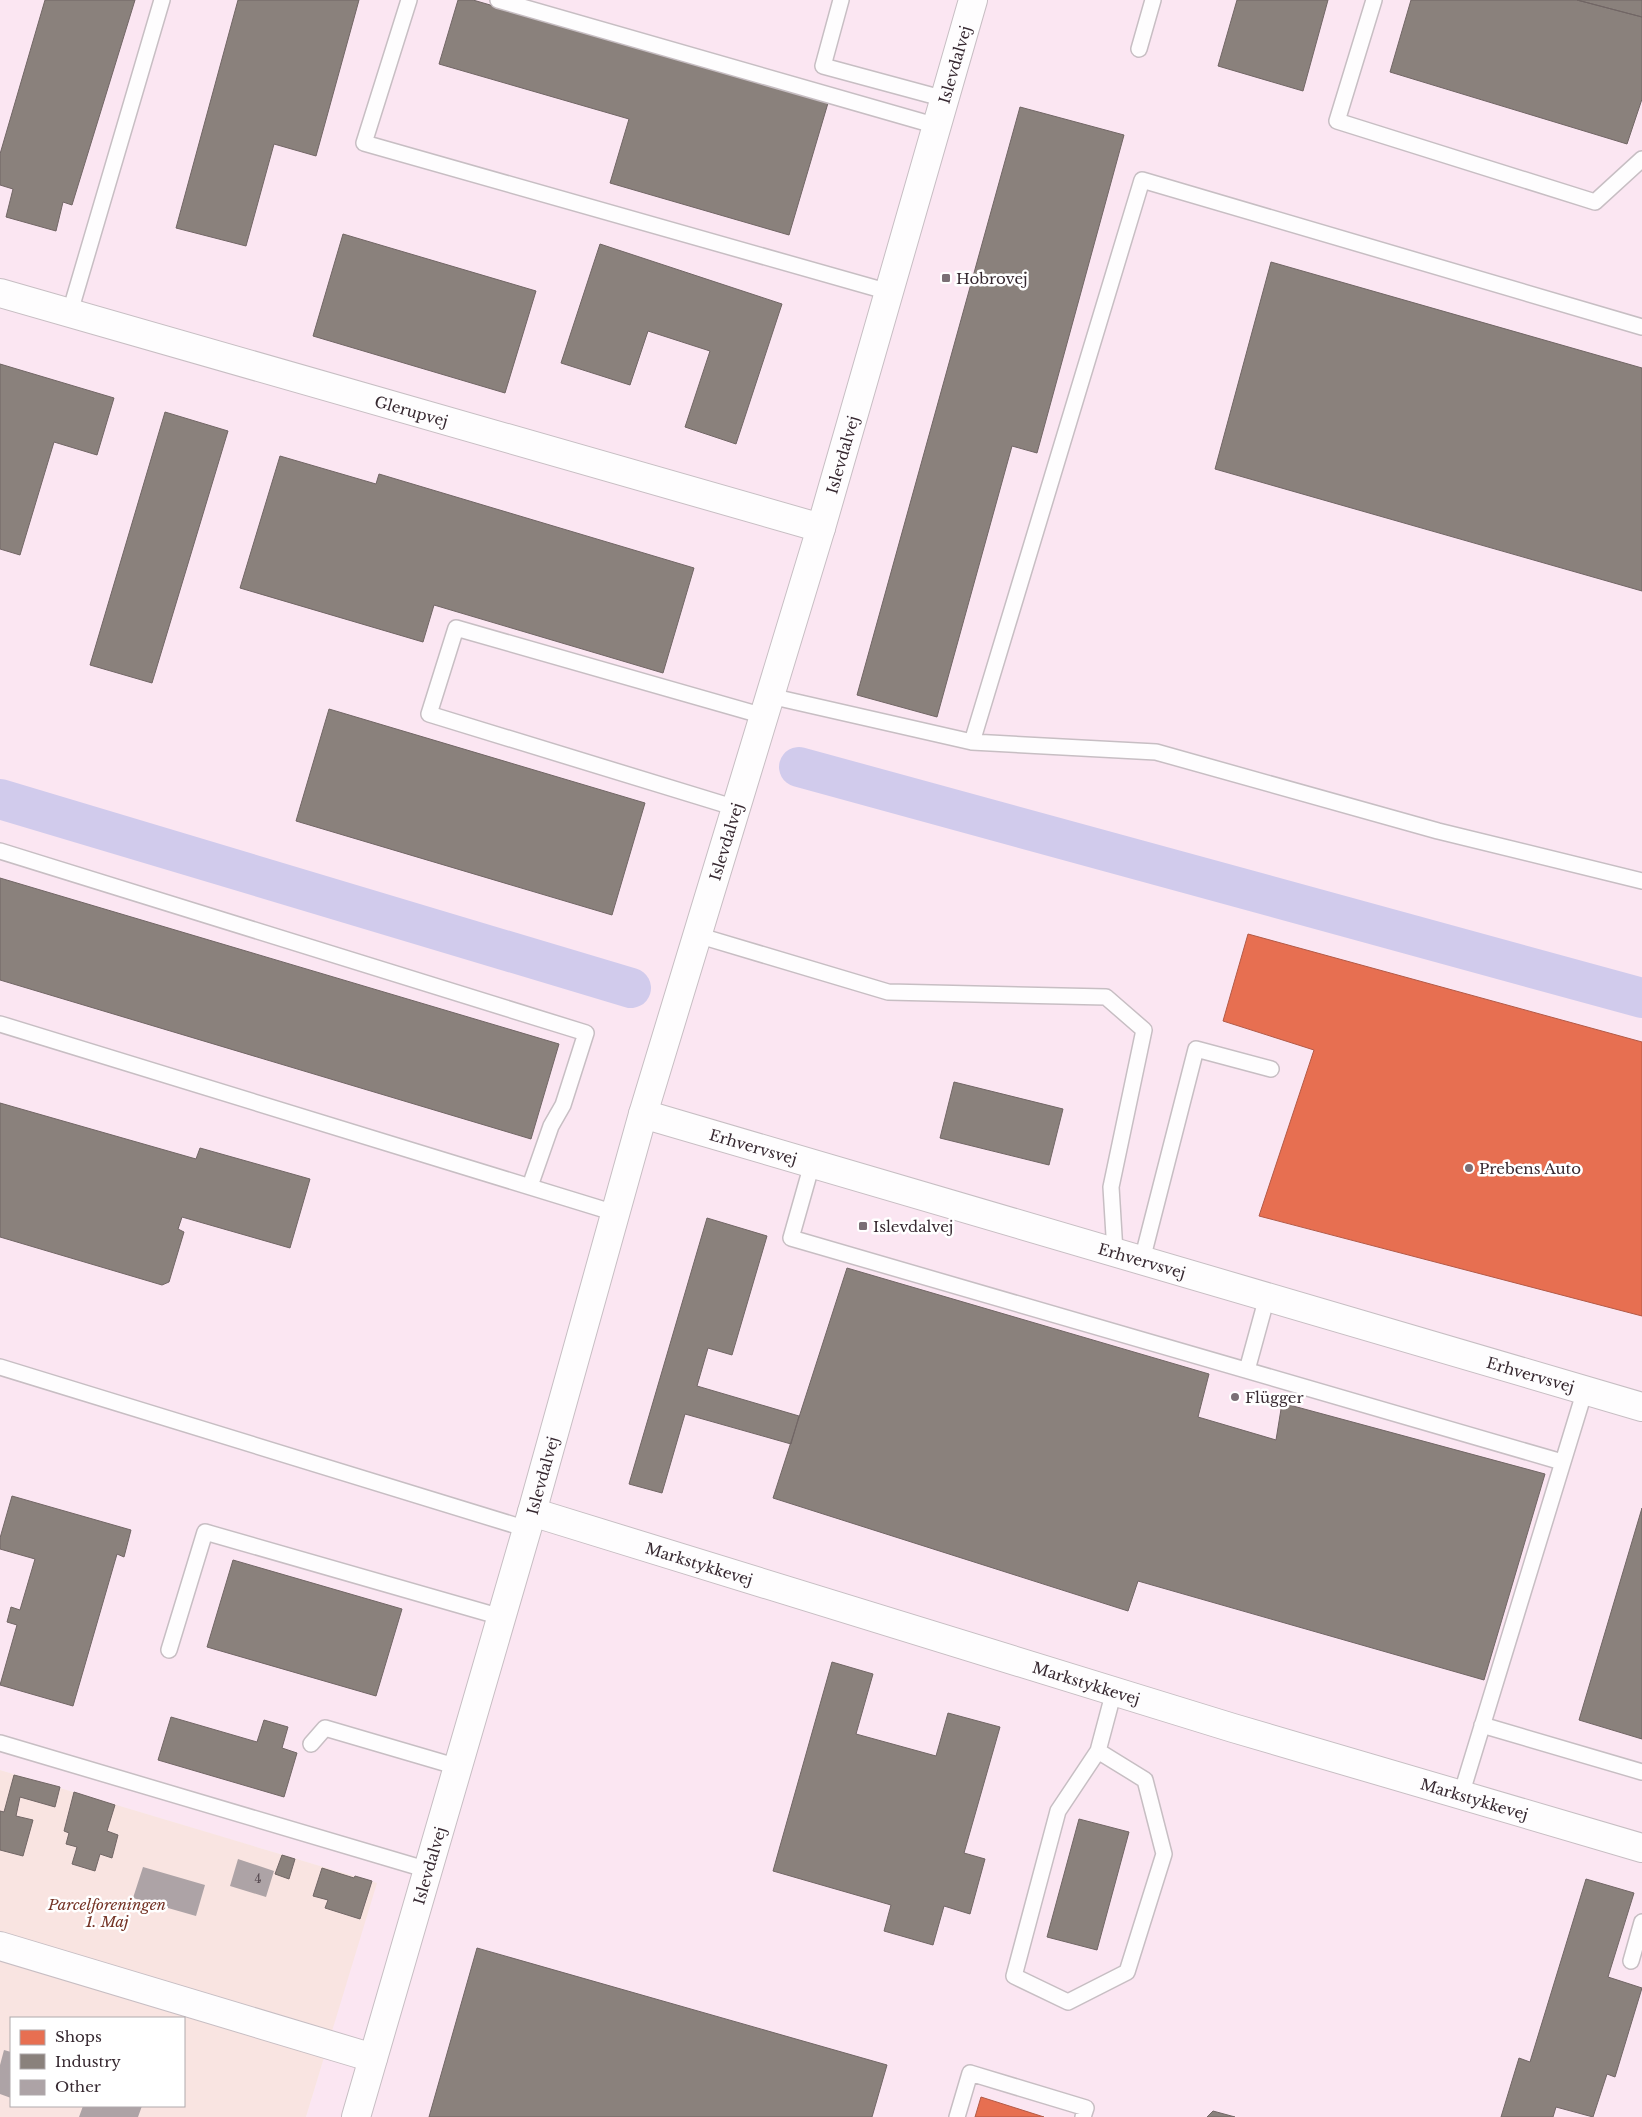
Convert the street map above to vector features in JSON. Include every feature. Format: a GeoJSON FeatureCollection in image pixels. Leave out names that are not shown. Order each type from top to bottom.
{"type":"FeatureCollection","features":[{"type":"Feature","properties":{"kind":"street","name":"Islevdalvej"},"geometry":{"type":"LineString","coordinates":[[356,2117],[529,1520],[643,1114],[821,528],[973,0]]}},
{"type":"Feature","properties":{"kind":"street","name":"Glerupvej"},"geometry":{"type":"LineString","coordinates":[[0,293],[821,528]]}},
{"type":"Feature","properties":{"kind":"street","name":"Erhvervsvej"},"geometry":{"type":"LineString","coordinates":[[643,1114],[1642,1407]]}},
{"type":"Feature","properties":{"kind":"street","name":"Markstykkevej"},"geometry":{"type":"LineString","coordinates":[[529,1520],[1642,1848]]}},
{"type":"Feature","properties":{"kind":"street"},"geometry":{"type":"LineString","coordinates":[[0,1946],[373,2058]]}},
{"type":"Feature","properties":{"kind":"lane"},"geometry":{"type":"LineString","coordinates":[[70,312],[162,0]]}},
{"type":"Feature","properties":{"kind":"lane"},"geometry":{"type":"LineString","coordinates":[[409,0],[364,143],[890,292]]}},
{"type":"Feature","properties":{"kind":"lane"},"geometry":{"type":"LineString","coordinates":[[498,0],[937,126]]}},
{"type":"Feature","properties":{"kind":"lane"},"geometry":{"type":"LineString","coordinates":[[841,0],[823,66],[945,99]]}},
{"type":"Feature","properties":{"kind":"lane"},"geometry":{"type":"LineString","coordinates":[[1139,49],[1153,0]]}},
{"type":"Feature","properties":{"kind":"lane"},"geometry":{"type":"LineString","coordinates":[[1374,0],[1337,121],[1595,202],[1642,159]]}},
{"type":"Feature","properties":{"kind":"lane"},"geometry":{"type":"LineString","coordinates":[[972,742],[1142,180],[1642,327]]}},
{"type":"Feature","properties":{"kind":"lane"},"geometry":{"type":"LineString","coordinates":[[736,808],[429,714],[456,628],[767,706],[972,742],[1156,752],[1438,831],[1642,881]]}},
{"type":"Feature","properties":{"kind":"lane"},"geometry":{"type":"LineString","coordinates":[[0,851],[586,1033],[563,1105],[551,1126],[530,1186]]}},
{"type":"Feature","properties":{"kind":"lane"},"geometry":{"type":"LineString","coordinates":[[697,934],[888,992],[1106,997],[1144,1030],[1111,1187],[1115,1252]]}},
{"type":"Feature","properties":{"kind":"lane"},"geometry":{"type":"LineString","coordinates":[[0,1024],[615,1213]]}},
{"type":"Feature","properties":{"kind":"lane"},"geometry":{"type":"LineString","coordinates":[[1142,1260],[1196,1049],[1271,1069]]}},
{"type":"Feature","properties":{"kind":"lane"},"geometry":{"type":"LineString","coordinates":[[812,1164],[792,1238],[1562,1462]]}},
{"type":"Feature","properties":{"kind":"lane"},"geometry":{"type":"LineString","coordinates":[[1247,1370],[1267,1297]]}},
{"type":"Feature","properties":{"kind":"lane"},"geometry":{"type":"LineString","coordinates":[[0,1367],[479,1514],[529,1520]]}},
{"type":"Feature","properties":{"kind":"lane"},"geometry":{"type":"LineString","coordinates":[[1461,1794],[1585,1390]]}},
{"type":"Feature","properties":{"kind":"lane"},"geometry":{"type":"LineString","coordinates":[[169,1650],[205,1532],[501,1617]]}},
{"type":"Feature","properties":{"kind":"lane"},"geometry":{"type":"LineString","coordinates":[[1098,1751],[1146,1780],[1164,1854],[1127,1972],[1068,2002],[1014,1976],[1058,1811],[1098,1751],[1114,1691]]}},
{"type":"Feature","properties":{"kind":"lane"},"geometry":{"type":"LineString","coordinates":[[1482,1726],[1642,1772]]}},
{"type":"Feature","properties":{"kind":"lane"},"geometry":{"type":"LineString","coordinates":[[311,1744],[325,1728],[458,1767]]}},
{"type":"Feature","properties":{"kind":"lane"},"geometry":{"type":"LineString","coordinates":[[0,1743],[428,1870]]}},
{"type":"Feature","properties":{"kind":"lane"},"geometry":{"type":"LineString","coordinates":[[1631,1961],[1642,1922]]}},
{"type":"Feature","properties":{"kind":"lane"},"geometry":{"type":"LineString","coordinates":[[957,2117],[970,2073],[1086,2108],[1083,2117]]}},
{"type":"Feature","properties":{"kind":"shaded area"},"geometry":{"type":"Polygon","coordinates":[[[0,0],[1642,0],[1642,2117],[306,2117],[376,1883],[0,1770],[0,0]]]}},
{"type":"Feature","properties":{"kind":"green space","name":"Parcelforeningen 1. Maj"},"geometry":{"type":"Polygon","coordinates":[[[0,1770],[377,1883],[306,2117],[0,2117],[0,1770]]]}},
{"type":"Feature","properties":{"kind":"building: Shops"},"geometry":{"type":"Polygon","coordinates":[[[1248,934],[1642,1042],[1642,1316],[1259,1216],[1314,1050],[1223,1021],[1248,934]]]}},
{"type":"Feature","properties":{"kind":"building: Shops"},"geometry":{"type":"Polygon","coordinates":[[[981,2097],[1044,2117],[975,2117],[981,2097]]]}},
{"type":"Feature","properties":{"kind":"building: Industry"},"geometry":{"type":"Polygon","coordinates":[[[45,0],[135,0],[72,205],[63,202],[56,231],[6,217],[13,189],[0,185],[0,154],[45,0]]]}},
{"type":"Feature","properties":{"kind":"building: Industry"},"geometry":{"type":"Polygon","coordinates":[[[238,0],[359,0],[316,156],[274,144],[246,246],[176,228],[238,0]]]}},
{"type":"Feature","properties":{"kind":"building: Industry"},"geometry":{"type":"Polygon","coordinates":[[[458,0],[473,0],[828,103],[789,235],[610,183],[629,119],[439,64],[458,0]]]}},
{"type":"Feature","properties":{"kind":"building: Industry"},"geometry":{"type":"Polygon","coordinates":[[[1237,0],[1328,0],[1303,91],[1218,66],[1237,0]]]}},
{"type":"Feature","properties":{"kind":"building: Industry"},"geometry":{"type":"Polygon","coordinates":[[[1411,0],[1577,0],[1642,17],[1642,99],[1627,144],[1390,72],[1411,0]]]}},
{"type":"Feature","properties":{"kind":"building: Industry"},"geometry":{"type":"Polygon","coordinates":[[[1577,0],[1642,0],[1642,17],[1577,0]]]}},
{"type":"Feature","properties":{"kind":"building: Industry"},"geometry":{"type":"Polygon","coordinates":[[[1020,107],[1124,135],[1037,453],[1012,446],[937,717],[857,695],[1020,107]]]}},
{"type":"Feature","properties":{"kind":"building: Industry"},"geometry":{"type":"Polygon","coordinates":[[[343,234],[536,291],[505,393],[313,336],[343,234]]]}},
{"type":"Feature","properties":{"kind":"building: Industry"},"geometry":{"type":"Polygon","coordinates":[[[600,244],[782,304],[736,444],[685,427],[710,351],[648,331],[630,385],[561,363],[600,244]]]}},
{"type":"Feature","properties":{"kind":"building: Industry"},"geometry":{"type":"Polygon","coordinates":[[[1271,262],[1642,368],[1642,591],[1215,469],[1271,262]]]}},
{"type":"Feature","properties":{"kind":"building: Industry"},"geometry":{"type":"Polygon","coordinates":[[[0,364],[114,398],[97,455],[54,442],[20,555],[0,549],[0,364]]]}},
{"type":"Feature","properties":{"kind":"building: Industry"},"geometry":{"type":"Polygon","coordinates":[[[165,412],[228,431],[152,683],[90,665],[165,412]]]}},
{"type":"Feature","properties":{"kind":"building: Industry"},"geometry":{"type":"Polygon","coordinates":[[[280,456],[376,484],[379,474],[694,568],[663,673],[434,605],[423,642],[240,588],[280,456]]]}},
{"type":"Feature","properties":{"kind":"building: Industry"},"geometry":{"type":"Polygon","coordinates":[[[329,709],[645,803],[612,915],[296,821],[329,709]]]}},
{"type":"Feature","properties":{"kind":"building: Industry"},"geometry":{"type":"Polygon","coordinates":[[[0,878],[559,1044],[531,1139],[0,980],[0,878]]]}},
{"type":"Feature","properties":{"kind":"building: Industry"},"geometry":{"type":"Polygon","coordinates":[[[954,1082],[1063,1109],[1049,1165],[940,1138],[954,1082]]]}},
{"type":"Feature","properties":{"kind":"building: Industry"},"geometry":{"type":"Polygon","coordinates":[[[0,1103],[196,1159],[200,1148],[310,1179],[290,1248],[182,1217],[178,1229],[184,1232],[169,1282],[162,1285],[0,1237],[0,1103]]]}},
{"type":"Feature","properties":{"kind":"building: Industry"},"geometry":{"type":"Polygon","coordinates":[[[707,1218],[767,1236],[732,1355],[708,1348],[697,1386],[799,1416],[791,1444],[685,1414],[662,1493],[629,1484],[707,1218]]]}},
{"type":"Feature","properties":{"kind":"building: Industry"},"geometry":{"type":"Polygon","coordinates":[[[847,1268],[1209,1374],[1198,1417],[1276,1440],[1282,1403],[1545,1474],[1484,1680],[1138,1581],[1128,1611],[773,1498],[847,1268]]]}},
{"type":"Feature","properties":{"kind":"building: Industry"},"geometry":{"type":"Polygon","coordinates":[[[12,1496],[131,1530],[124,1557],[117,1554],[73,1706],[0,1685],[17,1625],[7,1622],[11,1607],[20,1610],[35,1559],[0,1549],[0,1538],[12,1496]]]}},
{"type":"Feature","properties":{"kind":"building: Industry"},"geometry":{"type":"Polygon","coordinates":[[[1642,1508],[1642,1739],[1579,1720],[1642,1508]]]}},
{"type":"Feature","properties":{"kind":"building: Industry"},"geometry":{"type":"Polygon","coordinates":[[[233,1560],[402,1609],[376,1696],[207,1647],[233,1560]]]}},
{"type":"Feature","properties":{"kind":"building: Industry"},"geometry":{"type":"Polygon","coordinates":[[[832,1662],[873,1674],[856,1734],[936,1756],[948,1713],[1000,1727],[964,1853],[985,1859],[970,1914],[944,1906],[933,1945],[884,1931],[891,1905],[773,1871],[832,1662]]]}},
{"type":"Feature","properties":{"kind":"building: Industry"},"geometry":{"type":"Polygon","coordinates":[[[171,1717],[257,1742],[264,1720],[288,1727],[282,1748],[297,1753],[284,1797],[158,1760],[171,1717]]]}},
{"type":"Feature","properties":{"kind":"building: Industry"},"geometry":{"type":"Polygon","coordinates":[[[14,1775],[60,1787],[55,1807],[20,1797],[16,1816],[33,1820],[23,1856],[0,1850],[0,1811],[4,1812],[14,1775]]]}},
{"type":"Feature","properties":{"kind":"building: Industry"},"geometry":{"type":"Polygon","coordinates":[[[74,1792],[115,1805],[107,1831],[118,1835],[112,1858],[100,1854],[95,1871],[72,1864],[77,1847],[66,1844],[69,1833],[64,1831],[74,1792]]]}},
{"type":"Feature","properties":{"kind":"building: Industry"},"geometry":{"type":"Polygon","coordinates":[[[1079,1819],[1129,1832],[1097,1950],[1047,1937],[1079,1819]]]}},
{"type":"Feature","properties":{"kind":"building: Industry"},"geometry":{"type":"Polygon","coordinates":[[[282,1855],[295,1859],[289,1879],[275,1874],[282,1855]]]}},
{"type":"Feature","properties":{"kind":"building: Industry"},"geometry":{"type":"Polygon","coordinates":[[[322,1868],[354,1878],[355,1876],[372,1881],[360,1919],[325,1908],[328,1900],[313,1896],[322,1868]]]}},
{"type":"Feature","properties":{"kind":"building: Industry"},"geometry":{"type":"Polygon","coordinates":[[[1586,1879],[1634,1893],[1608,1977],[1642,1988],[1615,2077],[1607,2074],[1593,2117],[1556,2107],[1553,2117],[1501,2117],[1519,2058],[1530,2062],[1586,1879]]]}},
{"type":"Feature","properties":{"kind":"building: Industry"},"geometry":{"type":"Polygon","coordinates":[[[477,1948],[887,2065],[872,2117],[429,2117],[477,1948]]]}},
{"type":"Feature","properties":{"kind":"building: Industry"},"geometry":{"type":"Polygon","coordinates":[[[1213,2111],[1235,2117],[1207,2117],[1213,2111]]]}},
{"type":"Feature","properties":{"kind":"building: Other"},"geometry":{"type":"Polygon","coordinates":[[[238,1859],[274,1871],[266,1897],[230,1886],[238,1859]]]}},
{"type":"Feature","properties":{"kind":"building: Other"},"geometry":{"type":"Polygon","coordinates":[[[143,1867],[205,1885],[196,1916],[133,1898],[143,1867]]]}},
{"type":"Feature","properties":{"kind":"building: Other"},"geometry":{"type":"Polygon","coordinates":[[[4,2050],[10,2052],[10,2098],[0,2094],[0,2065],[4,2050]]]}},
{"type":"Feature","properties":{"kind":"building: Other"},"geometry":{"type":"Polygon","coordinates":[[[83,2107],[142,2107],[138,2117],[79,2117],[83,2107]]]}},
{"type":"Feature","properties":{"kind":"waterway"},"geometry":{"type":"LineString","coordinates":[[799,767],[1642,998]]}},
{"type":"Feature","properties":{"kind":"waterway"},"geometry":{"type":"LineString","coordinates":[[0,799],[631,988]]}},
{"type":"Feature","properties":{"kind":"place","name":"Hobrovej"},"geometry":{"type":"Point","coordinates":[946,278]}},
{"type":"Feature","properties":{"kind":"place","name":"Prebens Auto"},"geometry":{"type":"Point","coordinates":[1469,1168]}},
{"type":"Feature","properties":{"kind":"place","name":"Islevdalvej"},"geometry":{"type":"Point","coordinates":[863,1226]}},
{"type":"Feature","properties":{"kind":"place","name":"Flügger"},"geometry":{"type":"Point","coordinates":[1235,1397]}}]}
